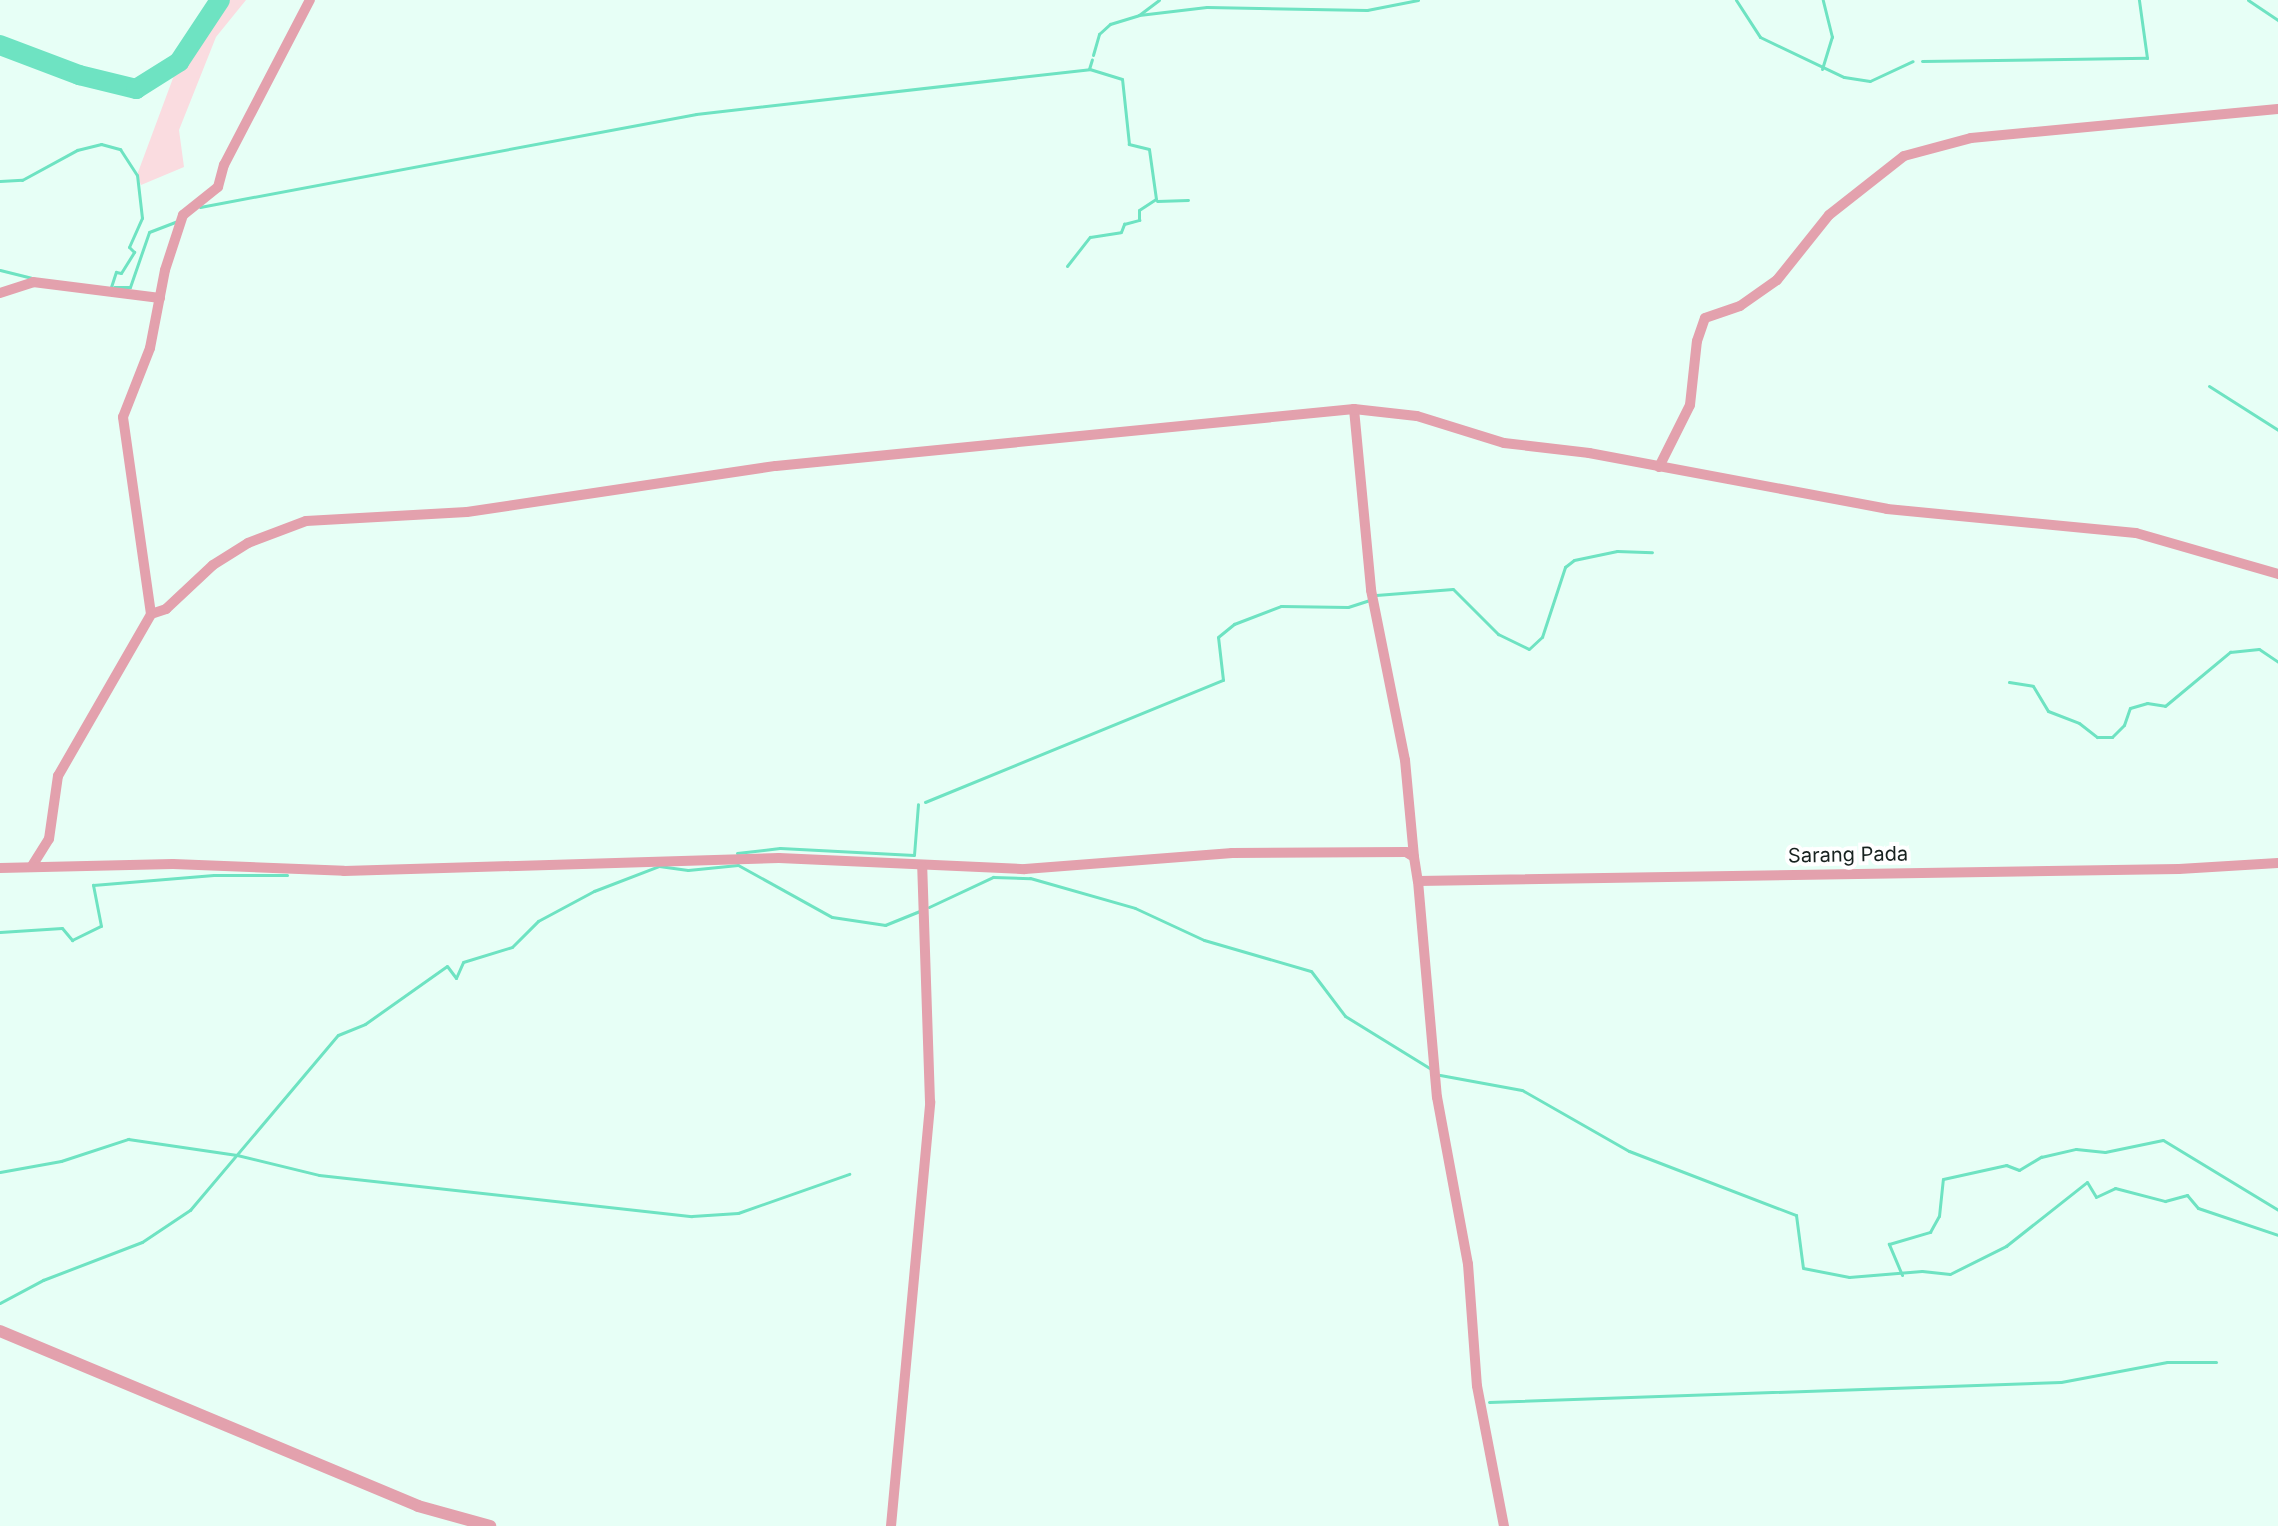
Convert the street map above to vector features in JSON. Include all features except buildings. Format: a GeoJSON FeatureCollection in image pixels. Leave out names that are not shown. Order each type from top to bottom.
{"type":"FeatureCollection","features":[{"type":"Feature","properties":{"kind":"street"},"geometry":{"type":"LineString","coordinates":[[32,866],[49,839],[58,776],[151,614],[123,417],[150,348],[183,215],[218,187],[224,165],[310,0]]}},
{"type":"Feature","properties":{"kind":"street"},"geometry":{"type":"LineString","coordinates":[[1659,467],[1690,405],[1697,341],[1705,318],[1740,306],[1777,280],[1829,215],[1904,156],[1971,138],[2278,109]]}},
{"type":"Feature","properties":{"kind":"street"},"geometry":{"type":"LineString","coordinates":[[0,293],[33,282],[160,298]]}},
{"type":"Feature","properties":{"kind":"street"},"geometry":{"type":"LineString","coordinates":[[151,614],[166,609],[213,565],[248,543],[306,521],[467,512],[762,467],[1354,409],[1417,416],[1504,443],[1659,467],[1887,509],[2136,533],[2278,574]]}},
{"type":"Feature","properties":{"kind":"street"},"geometry":{"type":"LineString","coordinates":[[1354,409],[1371,590],[1405,760],[1437,1097],[1468,1264],[1477,1386],[1504,1526]]}},
{"type":"Feature","properties":{"kind":"street"},"geometry":{"type":"LineString","coordinates":[[0,868],[173,864],[344,871],[779,858],[1025,869],[1232,853],[1406,852],[1414,857]]}},
{"type":"Feature","properties":{"kind":"street","name":"Sarang Pada"},"geometry":{"type":"LineString","coordinates":[[1418,881],[2179,869],[2278,863]]}},
{"type":"Feature","properties":{"kind":"street"},"geometry":{"type":"LineString","coordinates":[[891,1526],[930,1102],[922,866]]}},
{"type":"Feature","properties":{"kind":"street"},"geometry":{"type":"LineString","coordinates":[[0,1331],[418,1506],[490,1526]]}},
{"type":"Feature","properties":{"kind":"shaded area"},"geometry":{"type":"Polygon","coordinates":[[[220,0],[246,0],[216,37],[179,130],[184,167],[141,185],[137,175],[179,62],[220,0]]]}},
{"type":"Feature","properties":{"kind":"waterway"},"geometry":{"type":"LineString","coordinates":[[0,45],[79,75],[136,89],[179,62],[220,0]]}},
{"type":"Feature","properties":{"kind":"waterway"},"geometry":{"type":"LineString","coordinates":[[1139,15],[1159,0]]}},
{"type":"Feature","properties":{"kind":"waterway"},"geometry":{"type":"LineString","coordinates":[[1093,55],[1099,34],[1110,24],[1139,15],[1207,7],[1367,10],[1418,0]]}},
{"type":"Feature","properties":{"kind":"waterway"},"geometry":{"type":"LineString","coordinates":[[1736,0],[1760,37],[1844,77],[1870,81],[1913,61]]}},
{"type":"Feature","properties":{"kind":"waterway"},"geometry":{"type":"LineString","coordinates":[[1822,69],[1832,37],[1823,0]]}},
{"type":"Feature","properties":{"kind":"waterway"},"geometry":{"type":"LineString","coordinates":[[1922,61],[2147,58],[2139,0]]}},
{"type":"Feature","properties":{"kind":"waterway"},"geometry":{"type":"LineString","coordinates":[[2248,0],[2278,20]]}},
{"type":"Feature","properties":{"kind":"waterway"},"geometry":{"type":"LineString","coordinates":[[200,207],[696,114],[1089,69],[1092,59]]}},
{"type":"Feature","properties":{"kind":"waterway"},"geometry":{"type":"LineString","coordinates":[[1067,266],[1090,237],[1121,232],[1124,224],[1139,220],[1139,210],[1156,199],[1149,149],[1129,144],[1122,79],[1089,69]]}},
{"type":"Feature","properties":{"kind":"waterway"},"geometry":{"type":"LineString","coordinates":[[0,181],[22,180],[77,150],[101,144],[120,149],[137,175]]}},
{"type":"Feature","properties":{"kind":"waterway"},"geometry":{"type":"LineString","coordinates":[[111,287],[116,272],[121,273],[134,252],[129,247],[142,218],[137,175]]}},
{"type":"Feature","properties":{"kind":"waterway"},"geometry":{"type":"LineString","coordinates":[[1157,201],[1188,200]]}},
{"type":"Feature","properties":{"kind":"waterway"},"geometry":{"type":"LineString","coordinates":[[114,287],[130,287],[149,232],[177,221]]}},
{"type":"Feature","properties":{"kind":"waterway"},"geometry":{"type":"LineString","coordinates":[[0,270],[31,278]]}},
{"type":"Feature","properties":{"kind":"waterway"},"geometry":{"type":"LineString","coordinates":[[2209,386],[2278,430]]}},
{"type":"Feature","properties":{"kind":"waterway"},"geometry":{"type":"LineString","coordinates":[[1376,595],[1453,589],[1498,634],[1529,649],[1542,637],[1565,567],[1574,560],[1617,551],[1652,552]]}},
{"type":"Feature","properties":{"kind":"waterway"},"geometry":{"type":"LineString","coordinates":[[925,802],[1223,680],[1218,637],[1234,624],[1281,606],[1348,607],[1369,600]]}},
{"type":"Feature","properties":{"kind":"waterway"},"geometry":{"type":"LineString","coordinates":[[2009,682],[2033,686],[2048,711],[2079,723],[2097,737],[2112,737],[2124,725],[2130,708],[2147,703],[2165,706],[2230,652],[2259,649],[2278,662]]}},
{"type":"Feature","properties":{"kind":"waterway"},"geometry":{"type":"LineString","coordinates":[[737,853],[780,848],[914,855],[918,804]]}},
{"type":"Feature","properties":{"kind":"waterway"},"geometry":{"type":"LineString","coordinates":[[0,1303],[43,1280],[142,1242],[190,1210],[338,1035],[365,1024],[447,966],[456,978],[463,962],[512,947],[538,921],[594,891],[659,866],[688,870],[738,865],[832,917],[885,925],[922,910]]}},
{"type":"Feature","properties":{"kind":"waterway"},"geometry":{"type":"LineString","coordinates":[[0,932],[62,928],[72,940],[101,926],[93,885],[214,875],[287,875]]}},
{"type":"Feature","properties":{"kind":"waterway"},"geometry":{"type":"LineString","coordinates":[[929,907],[993,877],[1030,878],[1135,908],[1204,940],[1311,971],[1345,1016],[1431,1069]]}},
{"type":"Feature","properties":{"kind":"waterway"},"geometry":{"type":"LineString","coordinates":[[1440,1075],[1522,1090],[1629,1151],[1796,1215],[1803,1268],[1849,1277],[1922,1271],[1950,1274],[2006,1246],[2087,1182],[2096,1197],[2115,1188],[2165,1201],[2187,1195],[2198,1208],[2278,1235]]}},
{"type":"Feature","properties":{"kind":"waterway"},"geometry":{"type":"LineString","coordinates":[[0,1172],[61,1161],[128,1139],[237,1155],[319,1175],[692,1216],[738,1213],[849,1174]]}},
{"type":"Feature","properties":{"kind":"waterway"},"geometry":{"type":"LineString","coordinates":[[1902,1275],[1889,1244],[1930,1232],[1939,1216],[1943,1179],[2006,1165],[2019,1170],[2041,1157],[2076,1149],[2105,1152],[2163,1140],[2278,1210]]}},
{"type":"Feature","properties":{"kind":"waterway"},"geometry":{"type":"LineString","coordinates":[[1489,1402],[2061,1382],[2167,1362],[2216,1362]]}}]}
